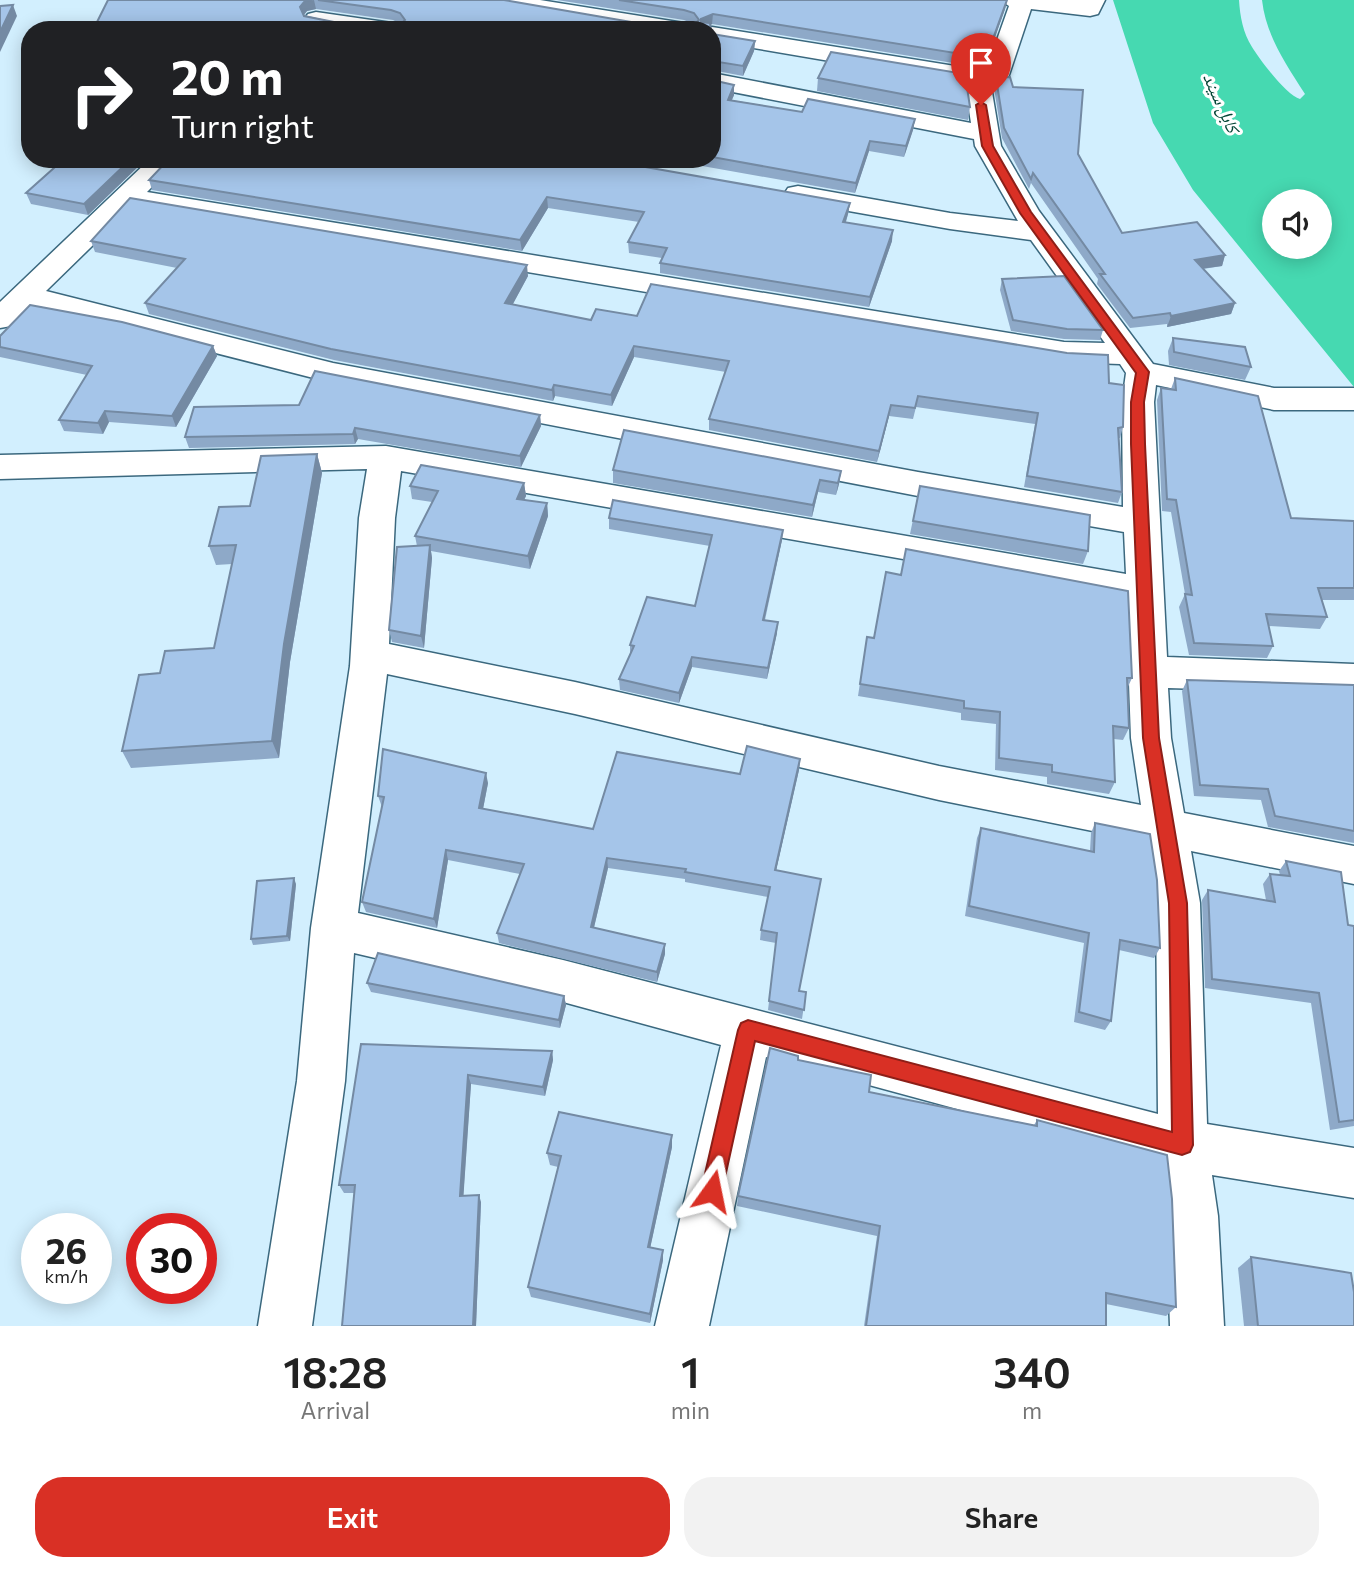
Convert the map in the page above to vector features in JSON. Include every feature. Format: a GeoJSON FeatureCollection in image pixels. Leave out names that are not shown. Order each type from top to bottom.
{"type":"FeatureCollection","features":[{"type":"Feature","properties":{"kind":"street"},"geometry":{"type":"LineString","coordinates":[[313,21],[334,0]]}},
{"type":"Feature","properties":{"kind":"street"},"geometry":{"type":"LineString","coordinates":[[496,0],[524,2],[633,21]]}},
{"type":"Feature","properties":{"kind":"street"},"geometry":{"type":"LineString","coordinates":[[721,35],[990,79],[997,75],[1017,1],[1079,10],[1090,9],[1093,0]]}},
{"type":"Feature","properties":{"kind":"street"},"geometry":{"type":"LineString","coordinates":[[977,78],[988,146],[1026,213],[1136,363],[1151,738],[1178,903],[1182,1145],[1192,1216],[1197,1326]]}},
{"type":"Feature","properties":{"kind":"street"},"geometry":{"type":"LineString","coordinates":[[721,82],[985,133]]}},
{"type":"Feature","properties":{"kind":"street"},"geometry":{"type":"LineString","coordinates":[[0,319],[157,168]]}},
{"type":"Feature","properties":{"kind":"street"},"geometry":{"type":"LineString","coordinates":[[775,190],[950,221],[1042,233]]}},
{"type":"Feature","properties":{"kind":"street"},"geometry":{"type":"LineString","coordinates":[[126,197],[1136,363],[1275,399],[1354,399]]}},
{"type":"Feature","properties":{"kind":"street"},"geometry":{"type":"LineString","coordinates":[[25,295],[333,373],[918,484],[1142,523]]}},
{"type":"Feature","properties":{"kind":"street"},"geometry":{"type":"LineString","coordinates":[[0,467],[386,457],[913,547],[1145,591]]}},
{"type":"Feature","properties":{"kind":"street"},"geometry":{"type":"LineString","coordinates":[[285,1326],[321,1081],[333,928],[341,885],[370,655],[377,518],[386,457]]}},
{"type":"Feature","properties":{"kind":"street"},"geometry":{"type":"LineString","coordinates":[[370,655],[575,698],[939,783],[1354,864]]}},
{"type":"Feature","properties":{"kind":"street"},"geometry":{"type":"LineString","coordinates":[[1148,672],[1354,679]]}},
{"type":"Feature","properties":{"kind":"street"},"geometry":{"type":"LineString","coordinates":[[333,928],[563,981],[1182,1145],[1354,1173]]}},
{"type":"Feature","properties":{"kind":"street"},"geometry":{"type":"LineString","coordinates":[[682,1326],[748,1030]]}},
{"type":"Feature","properties":{"kind":"water","name":"کابل سيند"},"geometry":{"type":"Polygon","coordinates":[[[1113,0],[1239,0],[1246,36],[1252,47],[1281,85],[1300,99],[1305,94],[1272,38],[1262,0],[1354,0],[1354,387],[1193,190],[1153,123],[1113,0]]]}},
{"type":"Feature","properties":{"kind":"building"},"geometry":{"type":"Polygon","coordinates":[[[108,0],[312,0],[305,1],[300,7],[304,16],[329,21],[98,21],[108,0]]]}},
{"type":"Feature","properties":{"kind":"building"},"geometry":{"type":"Polygon","coordinates":[[[318,0],[504,0],[625,21],[404,21],[400,13],[391,10],[318,0]]]}},
{"type":"Feature","properties":{"kind":"building"},"geometry":{"type":"Polygon","coordinates":[[[619,0],[1007,0],[986,58],[713,14],[698,21],[694,13],[684,10],[619,0]]]}},
{"type":"Feature","properties":{"kind":"building"},"geometry":{"type":"Polygon","coordinates":[[[13,5],[0,32],[0,6],[13,5]]]}},
{"type":"Feature","properties":{"kind":"building"},"geometry":{"type":"Polygon","coordinates":[[[721,35],[755,41],[743,66],[721,62],[721,35]]]}},
{"type":"Feature","properties":{"kind":"building"},"geometry":{"type":"Polygon","coordinates":[[[831,52],[965,74],[970,107],[818,78],[831,52]]]}},
{"type":"Feature","properties":{"kind":"building"},"geometry":{"type":"Polygon","coordinates":[[[1010,77],[1013,87],[1083,90],[1078,154],[1122,233],[1197,222],[1225,255],[1195,260],[1235,303],[1171,316],[1170,313],[1133,318],[1100,274],[1105,274],[1033,173],[1031,179],[1004,128],[996,78],[1010,77]]]}},
{"type":"Feature","properties":{"kind":"building"},"geometry":{"type":"Polygon","coordinates":[[[721,82],[734,85],[728,100],[802,112],[808,99],[915,119],[906,146],[870,141],[856,183],[721,159],[721,82]]]}},
{"type":"Feature","properties":{"kind":"building"},"geometry":{"type":"Polygon","coordinates":[[[54,168],[122,168],[84,204],[26,193],[54,168]]]}},
{"type":"Feature","properties":{"kind":"building"},"geometry":{"type":"Polygon","coordinates":[[[160,168],[651,168],[850,203],[843,222],[893,230],[870,297],[660,263],[667,248],[628,242],[644,212],[547,197],[520,240],[149,180],[160,168]]]}},
{"type":"Feature","properties":{"kind":"building"},"geometry":{"type":"Polygon","coordinates":[[[130,198],[527,265],[505,303],[591,320],[596,309],[637,316],[651,284],[1067,353],[1108,355],[1109,383],[1124,385],[1123,427],[1118,428],[1122,492],[1027,476],[1038,413],[918,396],[915,408],[891,405],[879,451],[709,419],[729,361],[634,346],[611,395],[554,385],[552,390],[331,349],[145,303],[185,259],[91,241],[130,198]]]}},
{"type":"Feature","properties":{"kind":"building"},"geometry":{"type":"Polygon","coordinates":[[[1064,276],[1103,330],[1067,329],[1013,320],[1002,279],[1064,276]]]}},
{"type":"Feature","properties":{"kind":"building"},"geometry":{"type":"Polygon","coordinates":[[[30,305],[122,322],[213,346],[172,416],[105,411],[98,423],[59,420],[92,366],[0,347],[0,336],[30,305]]]}},
{"type":"Feature","properties":{"kind":"building"},"geometry":{"type":"Polygon","coordinates":[[[1173,338],[1245,347],[1251,367],[1174,352],[1173,338]]]}},
{"type":"Feature","properties":{"kind":"building"},"geometry":{"type":"Polygon","coordinates":[[[315,371],[540,415],[520,456],[355,428],[353,434],[185,437],[194,407],[299,405],[315,371]]]}},
{"type":"Feature","properties":{"kind":"building"},"geometry":{"type":"Polygon","coordinates":[[[1175,378],[1258,396],[1291,518],[1354,521],[1354,588],[1318,588],[1327,617],[1266,614],[1273,646],[1194,643],[1185,594],[1192,595],[1176,500],[1167,499],[1161,388],[1176,390],[1175,378]]]}},
{"type":"Feature","properties":{"kind":"building"},"geometry":{"type":"Polygon","coordinates":[[[624,430],[841,471],[838,483],[820,480],[813,505],[613,470],[624,430]]]}},
{"type":"Feature","properties":{"kind":"building"},"geometry":{"type":"Polygon","coordinates":[[[317,454],[284,644],[272,741],[122,751],[139,675],[160,673],[165,651],[214,648],[236,545],[209,546],[219,507],[250,506],[261,456],[317,454]]]}},
{"type":"Feature","properties":{"kind":"building"},"geometry":{"type":"Polygon","coordinates":[[[421,465],[524,483],[517,499],[547,503],[528,556],[415,536],[438,491],[410,486],[421,465]]]}},
{"type":"Feature","properties":{"kind":"building"},"geometry":{"type":"Polygon","coordinates":[[[920,486],[1090,515],[1088,551],[913,521],[920,486]]]}},
{"type":"Feature","properties":{"kind":"building"},"geometry":{"type":"Polygon","coordinates":[[[613,500],[783,530],[763,620],[778,622],[768,668],[692,657],[679,693],[619,679],[634,646],[630,645],[647,597],[695,606],[712,535],[609,518],[613,500]]]}},
{"type":"Feature","properties":{"kind":"building"},"geometry":{"type":"Polygon","coordinates":[[[430,545],[421,636],[389,630],[397,547],[430,545]]]}},
{"type":"Feature","properties":{"kind":"building"},"geometry":{"type":"Polygon","coordinates":[[[906,549],[1128,591],[1132,678],[1127,678],[1129,728],[1113,726],[1115,782],[1052,772],[1052,765],[999,758],[1000,712],[964,708],[964,701],[860,684],[867,637],[874,638],[886,572],[901,575],[906,549]]]}},
{"type":"Feature","properties":{"kind":"building"},"geometry":{"type":"Polygon","coordinates":[[[1187,680],[1354,685],[1354,831],[1275,816],[1268,789],[1200,785],[1187,680]]]}},
{"type":"Feature","properties":{"kind":"building"},"geometry":{"type":"Polygon","coordinates":[[[747,746],[800,759],[775,870],[821,879],[799,991],[806,992],[804,1010],[769,1001],[777,933],[761,930],[770,887],[685,872],[686,869],[607,858],[591,927],[665,944],[657,972],[497,933],[524,864],[446,850],[434,919],[362,902],[384,797],[378,796],[383,749],[486,773],[479,808],[593,829],[617,752],[740,774],[747,746]]]}},
{"type":"Feature","properties":{"kind":"building"},"geometry":{"type":"Polygon","coordinates":[[[1095,823],[1150,834],[1157,880],[1160,948],[1120,940],[1111,1021],[1079,1012],[1089,933],[969,906],[981,828],[1094,852],[1095,823]]]}},
{"type":"Feature","properties":{"kind":"building"},"geometry":{"type":"Polygon","coordinates":[[[1286,861],[1341,872],[1348,925],[1354,926],[1354,1120],[1339,1122],[1319,993],[1212,979],[1208,890],[1275,902],[1270,874],[1290,876],[1286,861]]]}},
{"type":"Feature","properties":{"kind":"building"},"geometry":{"type":"Polygon","coordinates":[[[294,878],[287,936],[251,939],[257,881],[294,878]]]}},
{"type":"Feature","properties":{"kind":"building"},"geometry":{"type":"Polygon","coordinates":[[[378,953],[564,996],[559,1020],[367,983],[378,953]]]}},
{"type":"Feature","properties":{"kind":"building"},"geometry":{"type":"Polygon","coordinates":[[[361,1044],[552,1051],[543,1087],[468,1075],[460,1196],[479,1195],[473,1326],[342,1326],[355,1185],[339,1185],[361,1044]]]}},
{"type":"Feature","properties":{"kind":"building"},"geometry":{"type":"Polygon","coordinates":[[[770,1048],[798,1056],[798,1060],[871,1075],[869,1092],[1037,1126],[1037,1120],[1167,1155],[1172,1199],[1176,1307],[1106,1293],[1106,1326],[866,1326],[880,1226],[738,1196],[770,1048]]]}},
{"type":"Feature","properties":{"kind":"building"},"geometry":{"type":"Polygon","coordinates":[[[559,1112],[672,1135],[648,1247],[663,1250],[650,1314],[528,1287],[561,1156],[547,1153],[559,1112]]]}},
{"type":"Feature","properties":{"kind":"building"},"geometry":{"type":"Polygon","coordinates":[[[1251,1257],[1351,1273],[1354,1326],[1258,1326],[1251,1257]]]}},
{"type":"Feature","properties":{"kind":"route"},"geometry":{"type":"LineString","coordinates":[[712,1191],[748,1030],[1182,1145],[1178,903],[1151,738],[1138,444],[1138,402],[1142,372],[1026,213],[988,146],[981,105]]}}]}
